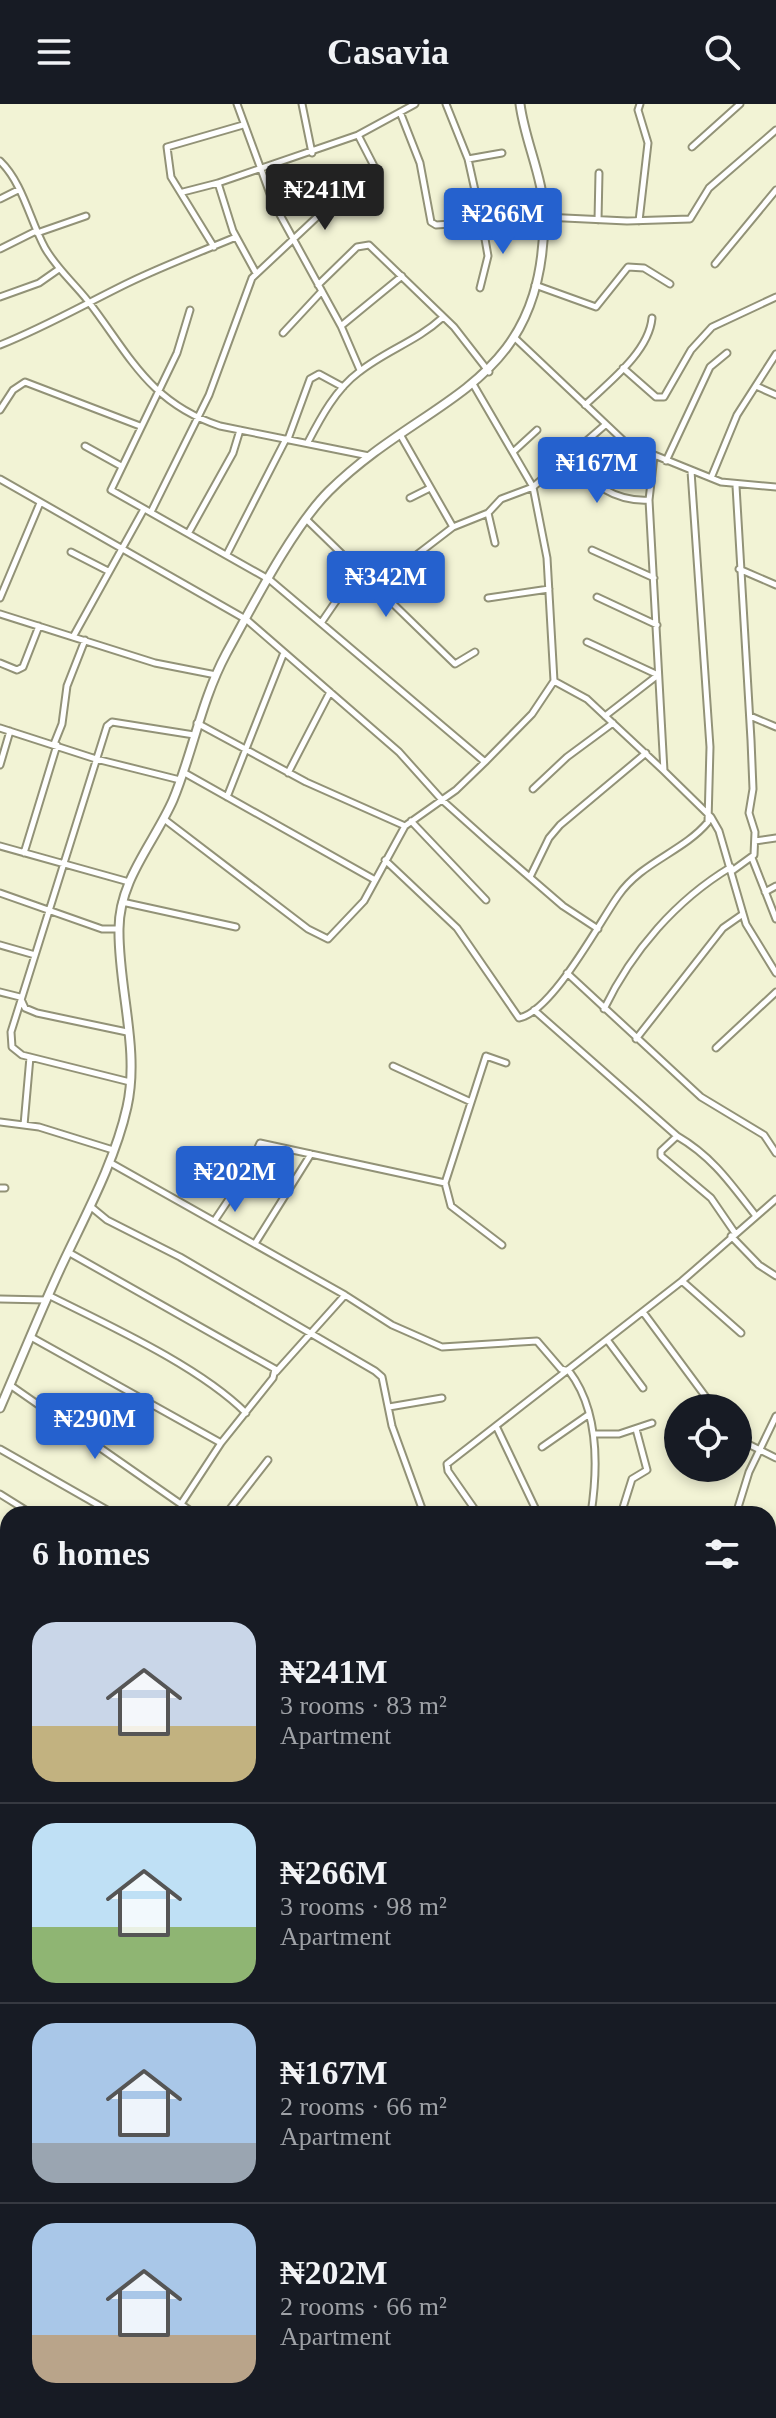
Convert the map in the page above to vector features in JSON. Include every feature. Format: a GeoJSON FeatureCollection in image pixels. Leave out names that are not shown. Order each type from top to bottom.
{"type":"FeatureCollection","features":[{"type":"Feature","properties":{"kind":"street"},"geometry":{"type":"LineString","coordinates":[[237,104],[261,171],[294,242],[341,326],[360,370]]}},
{"type":"Feature","properties":{"kind":"street"},"geometry":{"type":"LineString","coordinates":[[302,104],[312,153]]}},
{"type":"Feature","properties":{"kind":"street"},"geometry":{"type":"LineString","coordinates":[[183,192],[261,171],[312,153],[358,135],[415,104]]}},
{"type":"Feature","properties":{"kind":"street"},"geometry":{"type":"LineString","coordinates":[[446,104],[468,159],[482,222],[488,256],[480,288]]}},
{"type":"Feature","properties":{"kind":"street"},"geometry":{"type":"LineString","coordinates":[[0,1408],[113,1150],[131,1082],[119,929],[122,902],[182,776],[196,723],[216,675],[306,519],[327,493],[369,456],[489,372],[515,338],[534,285],[544,217],[537,168],[520,104]]}},
{"type":"Feature","properties":{"kind":"street"},"geometry":{"type":"LineString","coordinates":[[639,221],[648,143],[638,110],[640,104]]}},
{"type":"Feature","properties":{"kind":"street"},"geometry":{"type":"LineString","coordinates":[[692,147],[740,104]]}},
{"type":"Feature","properties":{"kind":"street"},"geometry":{"type":"LineString","coordinates":[[400,112],[420,163],[431,222],[436,225],[482,222],[543,229]]}},
{"type":"Feature","properties":{"kind":"street"},"geometry":{"type":"LineString","coordinates":[[214,247],[171,177],[167,147],[243,125]]}},
{"type":"Feature","properties":{"kind":"street"},"geometry":{"type":"LineString","coordinates":[[544,217],[639,221],[693,218],[709,188],[776,130]]}},
{"type":"Feature","properties":{"kind":"street"},"geometry":{"type":"LineString","coordinates":[[358,135],[374,166]]}},
{"type":"Feature","properties":{"kind":"street"},"geometry":{"type":"LineString","coordinates":[[468,159],[502,153]]}},
{"type":"Feature","properties":{"kind":"street"},"geometry":{"type":"LineString","coordinates":[[0,161],[59,269],[90,303],[121,351],[159,391],[197,417],[240,430],[369,456]]}},
{"type":"Feature","properties":{"kind":"street"},"geometry":{"type":"LineString","coordinates":[[598,220],[599,173]]}},
{"type":"Feature","properties":{"kind":"street"},"geometry":{"type":"LineString","coordinates":[[218,183],[236,237],[256,273]]}},
{"type":"Feature","properties":{"kind":"street"},"geometry":{"type":"LineString","coordinates":[[0,199],[18,190]]}},
{"type":"Feature","properties":{"kind":"street"},"geometry":{"type":"LineString","coordinates":[[715,264],[776,190]]}},
{"type":"Feature","properties":{"kind":"street"},"geometry":{"type":"LineString","coordinates":[[73,637],[121,548],[148,511],[209,395],[237,314],[256,273],[294,242],[334,201]]}},
{"type":"Feature","properties":{"kind":"street"},"geometry":{"type":"LineString","coordinates":[[0,249],[37,232],[86,216]]}},
{"type":"Feature","properties":{"kind":"street"},"geometry":{"type":"LineString","coordinates":[[0,345],[236,237]]}},
{"type":"Feature","properties":{"kind":"street"},"geometry":{"type":"LineString","coordinates":[[318,285],[357,247],[365,244],[375,248],[454,327],[489,372]]}},
{"type":"Feature","properties":{"kind":"street"},"geometry":{"type":"LineString","coordinates":[[534,285],[596,307],[628,267],[644,268],[670,284]]}},
{"type":"Feature","properties":{"kind":"street"},"geometry":{"type":"LineString","coordinates":[[0,297],[39,283],[59,269]]}},
{"type":"Feature","properties":{"kind":"street"},"geometry":{"type":"LineString","coordinates":[[341,326],[402,276]]}},
{"type":"Feature","properties":{"kind":"street"},"geometry":{"type":"LineString","coordinates":[[283,333],[322,291]]}},
{"type":"Feature","properties":{"kind":"street"},"geometry":{"type":"LineString","coordinates":[[623,368],[656,397],[664,397],[691,350],[712,327],[776,297]]}},
{"type":"Feature","properties":{"kind":"street"},"geometry":{"type":"LineString","coordinates":[[190,310],[177,353],[111,490],[270,580],[457,742],[485,762]]}},
{"type":"Feature","properties":{"kind":"street"},"geometry":{"type":"LineString","coordinates":[[308,442],[343,387],[360,370],[427,332],[442,318]]}},
{"type":"Feature","properties":{"kind":"street"},"geometry":{"type":"LineString","coordinates":[[585,405],[623,368],[648,333],[652,318]]}},
{"type":"Feature","properties":{"kind":"street"},"geometry":{"type":"LineString","coordinates":[[515,338],[627,444],[736,486],[776,487]]}},
{"type":"Feature","properties":{"kind":"street"},"geometry":{"type":"LineString","coordinates":[[666,461],[710,367],[727,353]]}},
{"type":"Feature","properties":{"kind":"street"},"geometry":{"type":"LineString","coordinates":[[711,478],[737,415],[776,354]]}},
{"type":"Feature","properties":{"kind":"street"},"geometry":{"type":"LineString","coordinates":[[227,554],[287,439],[310,379],[319,374],[343,387]]}},
{"type":"Feature","properties":{"kind":"street"},"geometry":{"type":"LineString","coordinates":[[0,410],[13,390],[25,382],[140,426]]}},
{"type":"Feature","properties":{"kind":"street"},"geometry":{"type":"LineString","coordinates":[[164,819],[324,939],[335,933],[364,901],[408,824],[442,800],[485,762],[532,714],[554,681],[549,589],[533,487],[473,384]]}},
{"type":"Feature","properties":{"kind":"street"},"geometry":{"type":"LineString","coordinates":[[756,386],[776,395]]}},
{"type":"Feature","properties":{"kind":"street"},"geometry":{"type":"LineString","coordinates":[[376,586],[453,527],[488,513],[501,499],[533,487],[605,425]]}},
{"type":"Feature","properties":{"kind":"street"},"geometry":{"type":"LineString","coordinates":[[189,532],[233,453],[240,430]]}},
{"type":"Feature","properties":{"kind":"street"},"geometry":{"type":"LineString","coordinates":[[513,452],[537,430]]}},
{"type":"Feature","properties":{"kind":"street"},"geometry":{"type":"LineString","coordinates":[[401,436],[428,489],[453,527]]}},
{"type":"Feature","properties":{"kind":"street"},"geometry":{"type":"LineString","coordinates":[[85,446],[121,466]]}},
{"type":"Feature","properties":{"kind":"street"},"geometry":{"type":"LineString","coordinates":[[654,456],[649,500],[664,771]]}},
{"type":"Feature","properties":{"kind":"street"},"geometry":{"type":"LineString","coordinates":[[569,458],[598,489],[637,501],[649,500]]}},
{"type":"Feature","properties":{"kind":"street"},"geometry":{"type":"LineString","coordinates":[[691,471],[708,703],[711,817],[732,869],[743,914],[755,943],[776,973]]}},
{"type":"Feature","properties":{"kind":"street"},"geometry":{"type":"LineString","coordinates":[[0,479],[247,620],[283,655],[399,752],[442,800],[563,906],[598,929]]}},
{"type":"Feature","properties":{"kind":"street"},"geometry":{"type":"LineString","coordinates":[[736,486],[750,716],[753,789],[749,813],[755,841],[752,858],[776,919]]}},
{"type":"Feature","properties":{"kind":"street"},"geometry":{"type":"LineString","coordinates":[[410,498],[428,489]]}},
{"type":"Feature","properties":{"kind":"street"},"geometry":{"type":"LineString","coordinates":[[0,598],[40,503]]}},
{"type":"Feature","properties":{"kind":"street"},"geometry":{"type":"LineString","coordinates":[[488,513],[495,543]]}},
{"type":"Feature","properties":{"kind":"street"},"geometry":{"type":"LineString","coordinates":[[306,519],[455,664],[475,652]]}},
{"type":"Feature","properties":{"kind":"street"},"geometry":{"type":"LineString","coordinates":[[592,550],[654,578]]}},
{"type":"Feature","properties":{"kind":"street"},"geometry":{"type":"LineString","coordinates":[[71,552],[108,571]]}},
{"type":"Feature","properties":{"kind":"street"},"geometry":{"type":"LineString","coordinates":[[321,623],[358,569]]}},
{"type":"Feature","properties":{"kind":"street"},"geometry":{"type":"LineString","coordinates":[[739,569],[776,585]]}},
{"type":"Feature","properties":{"kind":"street"},"geometry":{"type":"LineString","coordinates":[[488,598],[549,589]]}},
{"type":"Feature","properties":{"kind":"street"},"geometry":{"type":"LineString","coordinates":[[597,597],[657,625]]}},
{"type":"Feature","properties":{"kind":"street"},"geometry":{"type":"LineString","coordinates":[[0,614],[155,663],[216,675]]}},
{"type":"Feature","properties":{"kind":"street"},"geometry":{"type":"LineString","coordinates":[[0,663],[17,670],[23,667],[39,626]]}},
{"type":"Feature","properties":{"kind":"street"},"geometry":{"type":"LineString","coordinates":[[24,853],[62,724],[67,686],[85,640]]}},
{"type":"Feature","properties":{"kind":"street"},"geometry":{"type":"LineString","coordinates":[[587,642],[658,675]]}},
{"type":"Feature","properties":{"kind":"street"},"geometry":{"type":"LineString","coordinates":[[227,797],[283,655]]}},
{"type":"Feature","properties":{"kind":"street"},"geometry":{"type":"LineString","coordinates":[[605,716],[658,675]]}},
{"type":"Feature","properties":{"kind":"street"},"geometry":{"type":"LineString","coordinates":[[554,681],[574,689],[711,817]]}},
{"type":"Feature","properties":{"kind":"street"},"geometry":{"type":"LineString","coordinates":[[288,773],[330,692]]}},
{"type":"Feature","properties":{"kind":"street"},"geometry":{"type":"LineString","coordinates":[[750,716],[776,727]]}},
{"type":"Feature","properties":{"kind":"street"},"geometry":{"type":"LineString","coordinates":[[131,1082],[30,1057],[14,1051],[10,1042],[20,997],[65,863],[104,732],[112,722],[194,735]]}},
{"type":"Feature","properties":{"kind":"street"},"geometry":{"type":"LineString","coordinates":[[196,723],[288,773],[408,824],[486,900]]}},
{"type":"Feature","properties":{"kind":"street"},"geometry":{"type":"LineString","coordinates":[[533,789],[567,757],[613,723]]}},
{"type":"Feature","properties":{"kind":"street"},"geometry":{"type":"LineString","coordinates":[[0,728],[96,759],[182,776],[227,797],[375,880]]}},
{"type":"Feature","properties":{"kind":"street"},"geometry":{"type":"LineString","coordinates":[[0,765],[10,731]]}},
{"type":"Feature","properties":{"kind":"street"},"geometry":{"type":"LineString","coordinates":[[530,877],[549,838],[560,825],[646,753]]}},
{"type":"Feature","properties":{"kind":"street"},"geometry":{"type":"LineString","coordinates":[[385,860],[457,928],[514,1014],[525,1017],[567,973],[634,877],[703,828],[711,817]]}},
{"type":"Feature","properties":{"kind":"street"},"geometry":{"type":"LineString","coordinates":[[755,841],[776,838]]}},
{"type":"Feature","properties":{"kind":"street"},"geometry":{"type":"LineString","coordinates":[[0,846],[129,882]]}},
{"type":"Feature","properties":{"kind":"street"},"geometry":{"type":"LineString","coordinates":[[604,1009],[624,970],[664,922],[697,889],[752,858]]}},
{"type":"Feature","properties":{"kind":"street"},"geometry":{"type":"LineString","coordinates":[[765,892],[776,886]]}},
{"type":"Feature","properties":{"kind":"street"},"geometry":{"type":"LineString","coordinates":[[0,893],[102,929],[119,929]]}},
{"type":"Feature","properties":{"kind":"street"},"geometry":{"type":"LineString","coordinates":[[122,902],[236,927]]}},
{"type":"Feature","properties":{"kind":"street"},"geometry":{"type":"LineString","coordinates":[[636,1039],[723,928],[743,914]]}},
{"type":"Feature","properties":{"kind":"street"},"geometry":{"type":"LineString","coordinates":[[0,945],[35,955]]}},
{"type":"Feature","properties":{"kind":"street"},"geometry":{"type":"LineString","coordinates":[[567,973],[701,1097],[764,1135],[776,1153]]}},
{"type":"Feature","properties":{"kind":"street"},"geometry":{"type":"LineString","coordinates":[[0,992],[20,997]]}},
{"type":"Feature","properties":{"kind":"street"},"geometry":{"type":"LineString","coordinates":[[716,1048],[776,992]]}},
{"type":"Feature","properties":{"kind":"street"},"geometry":{"type":"LineString","coordinates":[[20,997],[25,1008],[37,1013],[127,1032]]}},
{"type":"Feature","properties":{"kind":"street"},"geometry":{"type":"LineString","coordinates":[[534,1010],[677,1136],[704,1151],[726,1174],[756,1216]]}},
{"type":"Feature","properties":{"kind":"street"},"geometry":{"type":"LineString","coordinates":[[477,1053],[506,1063]]}},
{"type":"Feature","properties":{"kind":"street"},"geometry":{"type":"LineString","coordinates":[[486,1056],[445,1183],[451,1206],[502,1245]]}},
{"type":"Feature","properties":{"kind":"street"},"geometry":{"type":"LineString","coordinates":[[24,1125],[30,1057]]}},
{"type":"Feature","properties":{"kind":"street"},"geometry":{"type":"LineString","coordinates":[[393,1066],[471,1102]]}},
{"type":"Feature","properties":{"kind":"street"},"geometry":{"type":"LineString","coordinates":[[0,1122],[24,1125],[113,1150]]}},
{"type":"Feature","properties":{"kind":"street"},"geometry":{"type":"LineString","coordinates":[[677,1136],[661,1151],[661,1156],[711,1198],[733,1235],[759,1265],[776,1276]]}},
{"type":"Feature","properties":{"kind":"street"},"geometry":{"type":"LineString","coordinates":[[215,1220],[247,1172],[260,1143],[445,1183]]}},
{"type":"Feature","properties":{"kind":"street"},"geometry":{"type":"LineString","coordinates":[[256,1242],[311,1154]]}},
{"type":"Feature","properties":{"kind":"street"},"geometry":{"type":"LineString","coordinates":[[108,1161],[256,1242],[392,1325],[442,1347],[537,1341],[561,1369],[569,1371]]}},
{"type":"Feature","properties":{"kind":"street"},"geometry":{"type":"LineString","coordinates":[[473,1506],[446,1467],[682,1281],[776,1199]]}},
{"type":"Feature","properties":{"kind":"street"},"geometry":{"type":"LineString","coordinates":[[89,1205],[107,1220],[180,1257],[382,1377],[396,1437],[421,1506]]}},
{"type":"Feature","properties":{"kind":"street"},"geometry":{"type":"LineString","coordinates":[[68,1252],[268,1363],[276,1372]]}},
{"type":"Feature","properties":{"kind":"street"},"geometry":{"type":"LineString","coordinates":[[682,1281],[741,1333]]}},
{"type":"Feature","properties":{"kind":"street"},"geometry":{"type":"LineString","coordinates":[[181,1504],[221,1443],[276,1372],[345,1295]]}},
{"type":"Feature","properties":{"kind":"street"},"geometry":{"type":"LineString","coordinates":[[0,1299],[47,1298],[186,1370],[233,1400],[246,1413]]}},
{"type":"Feature","properties":{"kind":"street"},"geometry":{"type":"LineString","coordinates":[[643,1312],[704,1394]]}},
{"type":"Feature","properties":{"kind":"street"},"geometry":{"type":"LineString","coordinates":[[31,1337],[221,1443]]}},
{"type":"Feature","properties":{"kind":"street"},"geometry":{"type":"LineString","coordinates":[[608,1341],[643,1388]]}},
{"type":"Feature","properties":{"kind":"street"},"geometry":{"type":"LineString","coordinates":[[569,1371],[594,1434],[596,1476],[592,1506]]}},
{"type":"Feature","properties":{"kind":"street"},"geometry":{"type":"LineString","coordinates":[[10,1385],[184,1506]]}},
{"type":"Feature","properties":{"kind":"street"},"geometry":{"type":"LineString","coordinates":[[389,1407],[442,1398]]}},
{"type":"Feature","properties":{"kind":"street"},"geometry":{"type":"LineString","coordinates":[[542,1447],[588,1415]]}},
{"type":"Feature","properties":{"kind":"street"},"geometry":{"type":"LineString","coordinates":[[739,1506],[759,1448],[776,1416]]}},
{"type":"Feature","properties":{"kind":"street"},"geometry":{"type":"LineString","coordinates":[[594,1434],[619,1434],[652,1423]]}},
{"type":"Feature","properties":{"kind":"street"},"geometry":{"type":"LineString","coordinates":[[497,1428],[534,1506]]}},
{"type":"Feature","properties":{"kind":"street"},"geometry":{"type":"LineString","coordinates":[[624,1506],[632,1479],[647,1470],[636,1429]]}},
{"type":"Feature","properties":{"kind":"street"},"geometry":{"type":"LineString","coordinates":[[752,1445],[776,1458]]}},
{"type":"Feature","properties":{"kind":"street"},"geometry":{"type":"LineString","coordinates":[[0,1449],[100,1506]]}},
{"type":"Feature","properties":{"kind":"street"},"geometry":{"type":"LineString","coordinates":[[232,1506],[268,1460]]}},
{"type":"Feature","properties":{"kind":"street"},"geometry":{"type":"LineString","coordinates":[[0,1494],[19,1506]]}}]}
